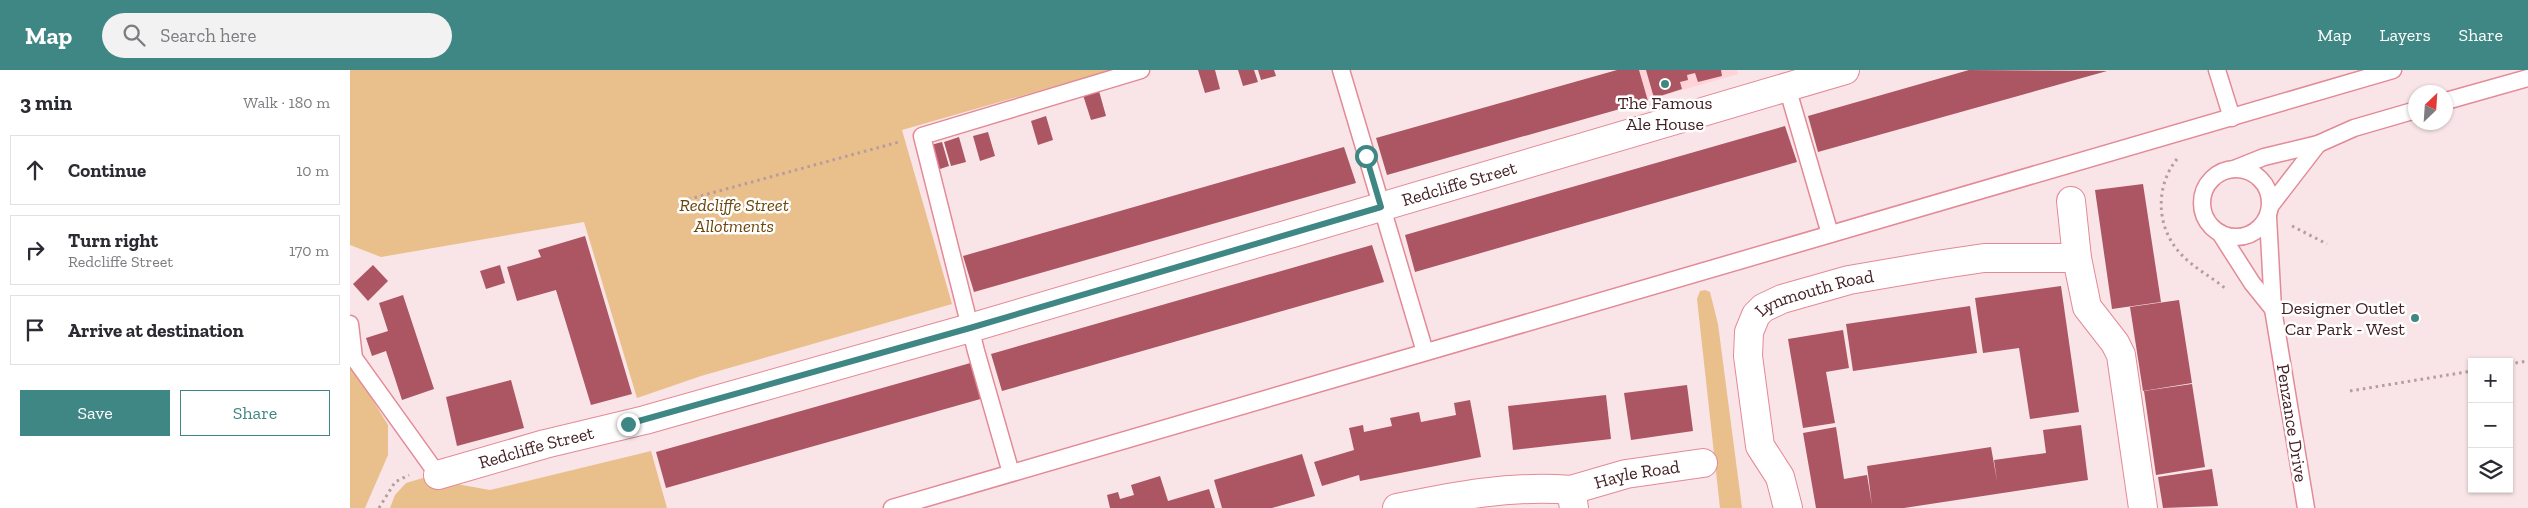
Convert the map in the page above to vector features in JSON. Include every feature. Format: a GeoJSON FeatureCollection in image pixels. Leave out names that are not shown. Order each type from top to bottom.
{"type":"FeatureCollection","features":[{"type":"Feature","properties":{"kind":"street","name":"Redcliffe Street"},"geometry":{"type":"LineString","coordinates":[[438,475],[545,444],[645,420],[970,328],[1381,207],[1776,82],[1845,70]]}},
{"type":"Feature","properties":{"kind":"street"},"geometry":{"type":"LineString","coordinates":[[2071,202],[2076,258],[2087,307],[2115,342],[2121,356],[2143,508]]}},
{"type":"Feature","properties":{"kind":"street","name":"Lynmouth Road"},"geometry":{"type":"LineString","coordinates":[[1788,508],[1780,477],[1760,446],[1749,365],[1749,332],[1756,315],[1762,308],[1782,299],[1849,280],[1937,265],[1984,258],[2076,258]]}},
{"type":"Feature","properties":{"kind":"street","name":"Hayle Road"},"geometry":{"type":"LineString","coordinates":[[1572,499],[1626,474],[1703,463]]}},
{"type":"Feature","properties":{"kind":"street"},"geometry":{"type":"LineString","coordinates":[[1397,508],[1468,494],[1538,487],[1572,499]]}},
{"type":"Feature","properties":{"kind":"lane"},"geometry":{"type":"LineString","coordinates":[[1011,473],[970,328],[922,136],[1141,70]]}},
{"type":"Feature","properties":{"kind":"lane"},"geometry":{"type":"LineString","coordinates":[[1341,70],[1425,352]]}},
{"type":"Feature","properties":{"kind":"lane"},"geometry":{"type":"LineString","coordinates":[[2217,70],[2232,118]]}},
{"type":"Feature","properties":{"kind":"lane"},"geometry":{"type":"LineString","coordinates":[[892,508],[2393,70]]}},
{"type":"Feature","properties":{"kind":"lane"},"geometry":{"type":"LineString","coordinates":[[2453,99],[2528,78]]}},
{"type":"Feature","properties":{"kind":"lane"},"geometry":{"type":"LineString","coordinates":[[1776,82],[1830,234]]}},
{"type":"Feature","properties":{"kind":"lane","name":"Penzance Drive"},"geometry":{"type":"LineString","coordinates":[[2273,309],[2252,283],[2220,233],[2205,218],[2202,204],[2205,188],[2214,177],[2234,169],[2288,149],[2318,144],[2354,128],[2408,112]]}},
{"type":"Feature","properties":{"kind":"lane","name":"Penzance Drive"},"geometry":{"type":"LineString","coordinates":[[2220,233],[2229,237],[2246,236],[2258,230],[2318,144]]}},
{"type":"Feature","properties":{"kind":"lane","name":"Penzance Drive"},"geometry":{"type":"LineString","coordinates":[[2234,169],[2250,171],[2260,178],[2270,193],[2273,309],[2306,508]]}},
{"type":"Feature","properties":{"kind":"lane"},"geometry":{"type":"LineString","coordinates":[[350,324],[354,358],[438,475]]}},
{"type":"Feature","properties":{"kind":"path"},"geometry":{"type":"LineString","coordinates":[[682,201],[922,136]]}},
{"type":"Feature","properties":{"kind":"path"},"geometry":{"type":"LineString","coordinates":[[2269,212],[2327,244]]}},
{"type":"Feature","properties":{"kind":"path"},"geometry":{"type":"LineString","coordinates":[[2513,363],[2528,361]]}},
{"type":"Feature","properties":{"kind":"path"},"geometry":{"type":"LineString","coordinates":[[2350,391],[2468,372]]}},
{"type":"Feature","properties":{"kind":"path"},"geometry":{"type":"LineString","coordinates":[[379,508],[395,482],[422,470],[438,475]]}},
{"type":"Feature","properties":{"kind":"shaded area","name":"The Famous Ale House"},"geometry":{"type":"Polygon","coordinates":[[[1635,70],[1737,70],[1738,74],[1644,101],[1635,70]]]}},
{"type":"Feature","properties":{"kind":"green space","name":"Redcliffe Street Allotments"},"geometry":{"type":"Polygon","coordinates":[[[350,70],[1112,70],[902,130],[952,304],[701,376],[637,398],[584,222],[381,257],[350,245],[350,70]]]}},
{"type":"Feature","properties":{"kind":"green space"},"geometry":{"type":"Polygon","coordinates":[[[1700,291],[1710,292],[1718,324],[1742,508],[1720,508],[1697,299],[1700,291]]]}},
{"type":"Feature","properties":{"kind":"green space"},"geometry":{"type":"Polygon","coordinates":[[[350,363],[388,425],[388,455],[365,508],[350,508],[350,363]]]}},
{"type":"Feature","properties":{"kind":"green space"},"geometry":{"type":"Polygon","coordinates":[[[651,451],[667,508],[390,508],[395,495],[406,483],[423,478],[490,490],[651,451]]]}},
{"type":"Feature","properties":{"kind":"building"},"geometry":{"type":"Polygon","coordinates":[[[1198,70],[1215,70],[1220,89],[1205,93],[1198,70]]]}},
{"type":"Feature","properties":{"kind":"building"},"geometry":{"type":"Polygon","coordinates":[[[1238,70],[1254,70],[1258,82],[1243,86],[1238,70]]]}},
{"type":"Feature","properties":{"kind":"building"},"geometry":{"type":"Polygon","coordinates":[[[1258,70],[1274,70],[1276,76],[1261,80],[1258,70]]]}},
{"type":"Feature","properties":{"kind":"building"},"geometry":{"type":"Polygon","coordinates":[[[1617,70],[1639,70],[1648,101],[1387,175],[1376,138],[1617,70]]]}},
{"type":"Feature","properties":{"kind":"building","name":"The Famous Ale House"},"geometry":{"type":"Polygon","coordinates":[[[1646,70],[1721,70],[1722,76],[1698,82],[1695,73],[1687,75],[1688,80],[1680,82],[1682,89],[1654,98],[1646,70]]]}},
{"type":"Feature","properties":{"kind":"building"},"geometry":{"type":"Polygon","coordinates":[[[1969,70],[2107,71],[1818,152],[1808,116],[1969,70]]]}},
{"type":"Feature","properties":{"kind":"building"},"geometry":{"type":"Polygon","coordinates":[[[1099,91],[1106,116],[1091,120],[1083,95],[1099,91]]]}},
{"type":"Feature","properties":{"kind":"building"},"geometry":{"type":"Polygon","coordinates":[[[1046,116],[1053,140],[1038,145],[1031,121],[1046,116]]]}},
{"type":"Feature","properties":{"kind":"building"},"geometry":{"type":"Polygon","coordinates":[[[1785,126],[1797,162],[1415,272],[1405,235],[1785,126]]]}},
{"type":"Feature","properties":{"kind":"building"},"geometry":{"type":"Polygon","coordinates":[[[988,132],[995,156],[980,161],[973,136],[988,132]]]}},
{"type":"Feature","properties":{"kind":"building"},"geometry":{"type":"Polygon","coordinates":[[[959,137],[966,162],[951,166],[944,142],[959,137]]]}},
{"type":"Feature","properties":{"kind":"building"},"geometry":{"type":"Polygon","coordinates":[[[942,142],[949,166],[934,171],[927,146],[942,142]]]}},
{"type":"Feature","properties":{"kind":"building"},"geometry":{"type":"Polygon","coordinates":[[[1344,147],[1356,183],[974,292],[963,256],[1344,147]]]}},
{"type":"Feature","properties":{"kind":"building"},"geometry":{"type":"Polygon","coordinates":[[[2143,184],[2161,302],[2112,309],[2095,190],[2143,184]]]}},
{"type":"Feature","properties":{"kind":"building"},"geometry":{"type":"Polygon","coordinates":[[[585,236],[632,394],[591,405],[556,290],[517,301],[507,267],[541,257],[538,250],[585,236]]]}},
{"type":"Feature","properties":{"kind":"building"},"geometry":{"type":"Polygon","coordinates":[[[1372,245],[1384,282],[1002,391],[991,354],[1372,245]]]}},
{"type":"Feature","properties":{"kind":"building"},"geometry":{"type":"Polygon","coordinates":[[[373,265],[388,281],[368,301],[353,284],[373,265]]]}},
{"type":"Feature","properties":{"kind":"building"},"geometry":{"type":"Polygon","coordinates":[[[500,265],[505,283],[486,289],[480,271],[500,265]]]}},
{"type":"Feature","properties":{"kind":"building"},"geometry":{"type":"Polygon","coordinates":[[[2061,286],[2079,412],[2030,419],[2019,348],[1983,353],[1975,298],[2061,286]]]}},
{"type":"Feature","properties":{"kind":"building"},"geometry":{"type":"Polygon","coordinates":[[[403,295],[434,389],[402,400],[386,351],[372,356],[366,338],[388,331],[379,303],[403,295]]]}},
{"type":"Feature","properties":{"kind":"building"},"geometry":{"type":"Polygon","coordinates":[[[2179,300],[2192,383],[2143,391],[2130,307],[2179,300]]]}},
{"type":"Feature","properties":{"kind":"building"},"geometry":{"type":"Polygon","coordinates":[[[1970,306],[1977,353],[1853,371],[1846,324],[1970,306]]]}},
{"type":"Feature","properties":{"kind":"building"},"geometry":{"type":"Polygon","coordinates":[[[1843,330],[1849,368],[1826,372],[1835,423],[1803,428],[1788,339],[1843,330]]]}},
{"type":"Feature","properties":{"kind":"building"},"geometry":{"type":"Polygon","coordinates":[[[974,362],[984,398],[666,488],[656,452],[974,362]]]}},
{"type":"Feature","properties":{"kind":"building"},"geometry":{"type":"Polygon","coordinates":[[[511,380],[524,428],[457,446],[446,397],[511,380]]]}},
{"type":"Feature","properties":{"kind":"building"},"geometry":{"type":"Polygon","coordinates":[[[2192,384],[2205,467],[2156,475],[2144,391],[2192,384]]]}},
{"type":"Feature","properties":{"kind":"building"},"geometry":{"type":"Polygon","coordinates":[[[1687,385],[1693,431],[1631,440],[1624,393],[1687,385]]]}},
{"type":"Feature","properties":{"kind":"building"},"geometry":{"type":"Polygon","coordinates":[[[1606,395],[1611,439],[1513,450],[1508,406],[1606,395]]]}},
{"type":"Feature","properties":{"kind":"building"},"geometry":{"type":"Polygon","coordinates":[[[1470,400],[1481,457],[1360,481],[1359,475],[1322,486],[1314,462],[1354,450],[1349,428],[1363,425],[1364,432],[1392,426],[1390,418],[1419,412],[1421,422],[1456,415],[1454,403],[1470,400]]]}},
{"type":"Feature","properties":{"kind":"building"},"geometry":{"type":"Polygon","coordinates":[[[2081,425],[2088,480],[1904,508],[1816,508],[1803,433],[1836,427],[1844,479],[1867,475],[1872,505],[1867,466],[1991,447],[1997,481],[1994,460],[2046,453],[2043,430],[2081,425]]]}},
{"type":"Feature","properties":{"kind":"building"},"geometry":{"type":"Polygon","coordinates":[[[1302,454],[1315,496],[1272,508],[1222,508],[1214,480],[1302,454]]]}},
{"type":"Feature","properties":{"kind":"building"},"geometry":{"type":"Polygon","coordinates":[[[2212,469],[2218,506],[2163,508],[2158,477],[2212,469]]]}},
{"type":"Feature","properties":{"kind":"building"},"geometry":{"type":"Polygon","coordinates":[[[1160,476],[1168,501],[1209,489],[1215,508],[1110,508],[1107,495],[1118,492],[1120,499],[1134,495],[1131,485],[1160,476]]]}},
{"type":"Feature","properties":{"kind":"place","name":"The Famous Ale House"},"geometry":{"type":"Point","coordinates":[1665,84]}},
{"type":"Feature","properties":{"kind":"place","name":"Designer Outlet Car Park - West"},"geometry":{"type":"Point","coordinates":[2415,318]}},
{"type":"Feature","properties":{"kind":"route"},"geometry":{"type":"LineString","coordinates":[[628,424],[970,328],[1381,207],[1366,156]]}}]}
